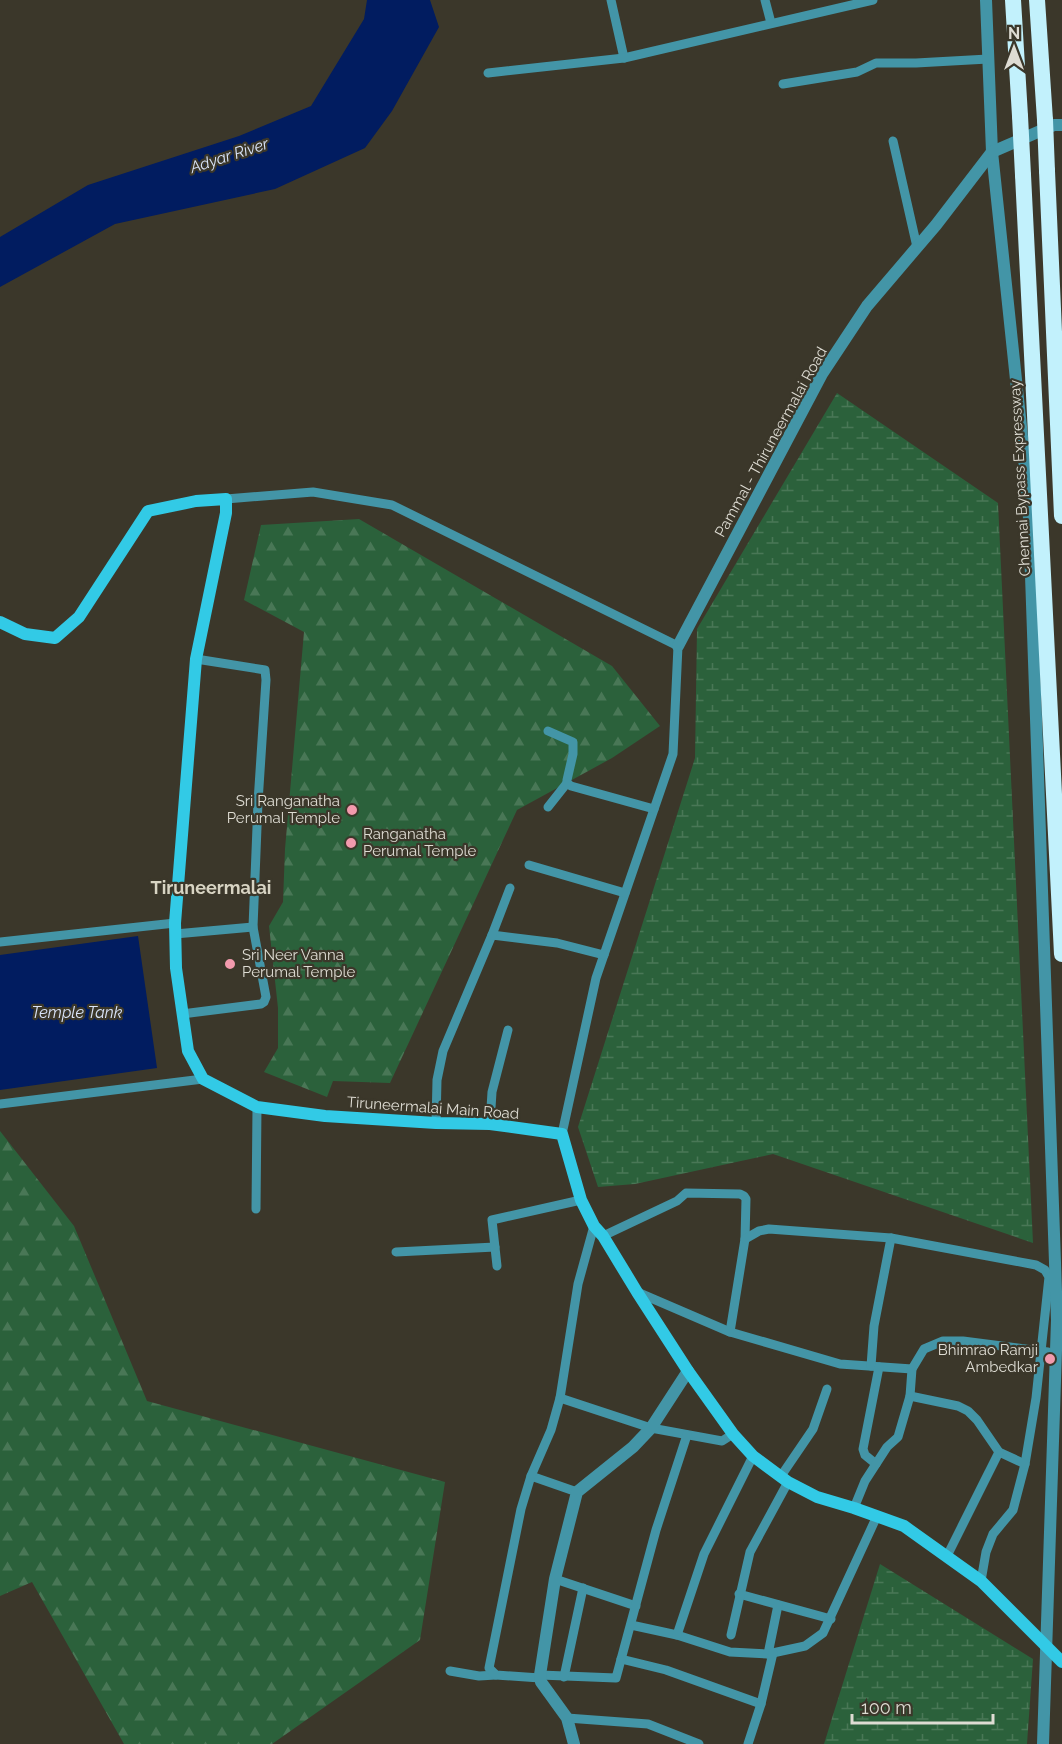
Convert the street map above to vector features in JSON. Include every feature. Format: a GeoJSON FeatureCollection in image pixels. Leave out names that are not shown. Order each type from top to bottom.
{"type":"FeatureCollection","features":[{"type":"Feature","properties":{"kind":"highway","name":"Chennai Bypass Expressway"},"geometry":{"type":"LineString","coordinates":[[1013,0],[1023,175],[1030,447],[1062,954]]}},
{"type":"Feature","properties":{"kind":"highway"},"geometry":{"type":"LineString","coordinates":[[1037,0],[1045,120],[1062,516]]}},
{"type":"Feature","properties":{"kind":"main road"},"geometry":{"type":"LineString","coordinates":[[0,622],[25,634],[55,638],[79,617],[148,512],[196,501],[226,500],[223,531],[195,659],[175,928],[176,968],[188,1051],[203,1079]]}},
{"type":"Feature","properties":{"kind":"main road","name":"Tiruneermalai Main Road"},"geometry":{"type":"LineString","coordinates":[[203,1079],[258,1107],[325,1116],[490,1124],[562,1134]]}},
{"type":"Feature","properties":{"kind":"main road"},"geometry":{"type":"LineString","coordinates":[[562,1134],[581,1200],[594,1226],[603,1236],[688,1371],[733,1434],[753,1456],[784,1479],[817,1497],[904,1526],[981,1581],[1062,1662]]}},
{"type":"Feature","properties":{"kind":"main road"},"geometry":{"type":"LineString","coordinates":[[1047,1647],[1062,1655]]}},
{"type":"Feature","properties":{"kind":"street"},"geometry":{"type":"LineString","coordinates":[[611,0],[624,58]]}},
{"type":"Feature","properties":{"kind":"street"},"geometry":{"type":"LineString","coordinates":[[765,0],[771,23]]}},
{"type":"Feature","properties":{"kind":"street"},"geometry":{"type":"LineString","coordinates":[[488,73],[624,58],[873,0]]}},
{"type":"Feature","properties":{"kind":"street"},"geometry":{"type":"LineString","coordinates":[[986,0],[992,152],[1030,447]]}},
{"type":"Feature","properties":{"kind":"street"},"geometry":{"type":"LineString","coordinates":[[783,84],[857,72],[876,63],[988,59]]}},
{"type":"Feature","properties":{"kind":"street","name":"Pammal - Thiruneermalai Road"},"geometry":{"type":"LineString","coordinates":[[678,646],[822,374],[867,306],[992,152],[1054,125],[1062,125]]}},
{"type":"Feature","properties":{"kind":"street"},"geometry":{"type":"LineString","coordinates":[[893,141],[917,247]]}},
{"type":"Feature","properties":{"kind":"street"},"geometry":{"type":"LineString","coordinates":[[226,500],[313,492],[392,505],[678,646],[673,754],[596,978],[562,1134]]}},
{"type":"Feature","properties":{"kind":"street"},"geometry":{"type":"LineString","coordinates":[[1034,521],[1057,1320],[1043,1744]]}},
{"type":"Feature","properties":{"kind":"street"},"geometry":{"type":"LineString","coordinates":[[182,1014],[264,1002],[266,997],[253,927],[265,670],[195,659]]}},
{"type":"Feature","properties":{"kind":"street"},"geometry":{"type":"LineString","coordinates":[[548,731],[573,742],[567,783],[548,807]]}},
{"type":"Feature","properties":{"kind":"street"},"geometry":{"type":"LineString","coordinates":[[567,783],[654,809]]}},
{"type":"Feature","properties":{"kind":"street"},"geometry":{"type":"LineString","coordinates":[[529,865],[625,893]]}},
{"type":"Feature","properties":{"kind":"street"},"geometry":{"type":"LineString","coordinates":[[436,1123],[437,1080],[443,1051],[510,888]]}},
{"type":"Feature","properties":{"kind":"street"},"geometry":{"type":"LineString","coordinates":[[0,942],[175,928],[253,927]]}},
{"type":"Feature","properties":{"kind":"street"},"geometry":{"type":"LineString","coordinates":[[492,935],[557,943],[604,955]]}},
{"type":"Feature","properties":{"kind":"street"},"geometry":{"type":"LineString","coordinates":[[490,1124],[492,1092],[508,1030]]}},
{"type":"Feature","properties":{"kind":"street"},"geometry":{"type":"LineString","coordinates":[[0,1104],[203,1079]]}},
{"type":"Feature","properties":{"kind":"street"},"geometry":{"type":"LineString","coordinates":[[255,1209],[258,1107]]}},
{"type":"Feature","properties":{"kind":"street"},"geometry":{"type":"LineString","coordinates":[[603,1236],[677,1201],[686,1193],[740,1194],[746,1199],[745,1239],[730,1332]]}},
{"type":"Feature","properties":{"kind":"street"},"geometry":{"type":"LineString","coordinates":[[496,1266],[492,1220],[581,1200]]}},
{"type":"Feature","properties":{"kind":"street"},"geometry":{"type":"LineString","coordinates":[[496,1674],[489,1668],[521,1509],[531,1476],[551,1430],[560,1398],[578,1284],[594,1226]]}},
{"type":"Feature","properties":{"kind":"street"},"geometry":{"type":"LineString","coordinates":[[745,1239],[769,1229],[891,1238],[1036,1265],[1045,1270],[1049,1277],[1042,1351],[1025,1464],[1013,1510],[993,1534],[986,1552],[981,1581]]}},
{"type":"Feature","properties":{"kind":"street"},"geometry":{"type":"LineString","coordinates":[[876,1464],[865,1455],[862,1449],[875,1366],[874,1326],[891,1238]]}},
{"type":"Feature","properties":{"kind":"street"},"geometry":{"type":"LineString","coordinates":[[396,1252],[495,1247]]}},
{"type":"Feature","properties":{"kind":"street"},"geometry":{"type":"LineString","coordinates":[[637,1293],[730,1332],[840,1364],[912,1369]]}},
{"type":"Feature","properties":{"kind":"street"},"geometry":{"type":"LineString","coordinates":[[854,1508],[865,1481],[887,1447],[898,1437],[910,1396],[912,1369],[924,1349],[943,1341],[963,1341],[1056,1353]]}},
{"type":"Feature","properties":{"kind":"street"},"geometry":{"type":"LineString","coordinates":[[574,1744],[567,1718],[540,1676],[555,1579],[577,1492],[633,1447],[651,1428],[688,1371]]}},
{"type":"Feature","properties":{"kind":"street"},"geometry":{"type":"LineString","coordinates":[[731,1635],[750,1552],[784,1479],[813,1429],[827,1389]]}},
{"type":"Feature","properties":{"kind":"street"},"geometry":{"type":"LineString","coordinates":[[910,1396],[958,1406],[968,1411],[999,1452],[1025,1464]]}},
{"type":"Feature","properties":{"kind":"street"},"geometry":{"type":"LineString","coordinates":[[560,1398],[651,1428],[722,1441],[733,1434]]}},
{"type":"Feature","properties":{"kind":"street"},"geometry":{"type":"LineString","coordinates":[[450,1671],[479,1676],[496,1674],[616,1678],[656,1530],[687,1435]]}},
{"type":"Feature","properties":{"kind":"street"},"geometry":{"type":"LineString","coordinates":[[947,1556],[999,1452]]}},
{"type":"Feature","properties":{"kind":"street"},"geometry":{"type":"LineString","coordinates":[[677,1635],[704,1554],[753,1456]]}},
{"type":"Feature","properties":{"kind":"street"},"geometry":{"type":"LineString","coordinates":[[531,1476],[577,1492]]}},
{"type":"Feature","properties":{"kind":"street"},"geometry":{"type":"LineString","coordinates":[[631,1625],[677,1635],[730,1652],[770,1653],[805,1646],[823,1634],[877,1516]]}},
{"type":"Feature","properties":{"kind":"street"},"geometry":{"type":"LineString","coordinates":[[555,1579],[636,1606]]}},
{"type":"Feature","properties":{"kind":"street"},"geometry":{"type":"LineString","coordinates":[[564,1677],[583,1588]]}},
{"type":"Feature","properties":{"kind":"street"},"geometry":{"type":"LineString","coordinates":[[740,1594],[831,1619]]}},
{"type":"Feature","properties":{"kind":"street"},"geometry":{"type":"LineString","coordinates":[[748,1744],[761,1704],[778,1605]]}},
{"type":"Feature","properties":{"kind":"street"},"geometry":{"type":"LineString","coordinates":[[621,1659],[666,1670],[761,1704]]}},
{"type":"Feature","properties":{"kind":"street"},"geometry":{"type":"LineString","coordinates":[[567,1718],[648,1724],[699,1744]]}},
{"type":"Feature","properties":{"kind":"green space"},"geometry":{"type":"Polygon","coordinates":[[[837,393],[998,503],[1033,1243],[773,1154],[635,1184],[598,1187],[578,1127],[695,758],[697,629],[837,393]]]}},
{"type":"Feature","properties":{"kind":"green space"},"geometry":{"type":"Polygon","coordinates":[[[359,519],[612,666],[660,726],[612,758],[517,810],[390,1083],[333,1081],[327,1097],[264,1072],[278,1048],[278,1008],[269,926],[283,902],[285,849],[304,632],[244,600],[261,525],[359,519]]]}},
{"type":"Feature","properties":{"kind":"green space"},"geometry":{"type":"Polygon","coordinates":[[[0,1131],[74,1226],[147,1401],[445,1482],[420,1640],[272,1744],[124,1744],[32,1582],[0,1596],[0,1131]]]}},
{"type":"Feature","properties":{"kind":"green space"},"geometry":{"type":"Polygon","coordinates":[[[880,1564],[1033,1659],[1027,1744],[824,1744],[880,1564]]]}},
{"type":"Feature","properties":{"kind":"water","name":"Adyar River"},"geometry":{"type":"Polygon","coordinates":[[[367,0],[430,0],[439,27],[392,111],[365,148],[275,189],[115,224],[0,287],[0,237],[88,185],[239,136],[311,106],[364,19],[367,0]]]}},
{"type":"Feature","properties":{"kind":"water","name":"Temple Tank"},"geometry":{"type":"Polygon","coordinates":[[[138,936],[157,1068],[0,1090],[0,955],[138,936]]]}},
{"type":"Feature","properties":{"kind":"place","name":"Sri Ranganatha Perumal Temple"},"geometry":{"type":"Point","coordinates":[352,810]}},
{"type":"Feature","properties":{"kind":"place","name":"Ranganatha Perumal Temple"},"geometry":{"type":"Point","coordinates":[351,843]}},
{"type":"Feature","properties":{"kind":"place","name":"Sri Neer Vanna Perumal Temple"},"geometry":{"type":"Point","coordinates":[230,964]}},
{"type":"Feature","properties":{"kind":"place","name":"Bhimrao Ramji Ambedkar"},"geometry":{"type":"Point","coordinates":[1050,1359]}},
{"type":"Feature","properties":{"kind":"district","name":"Tiruneermalai"},"geometry":{"type":"Point","coordinates":[211,888]}}]}
